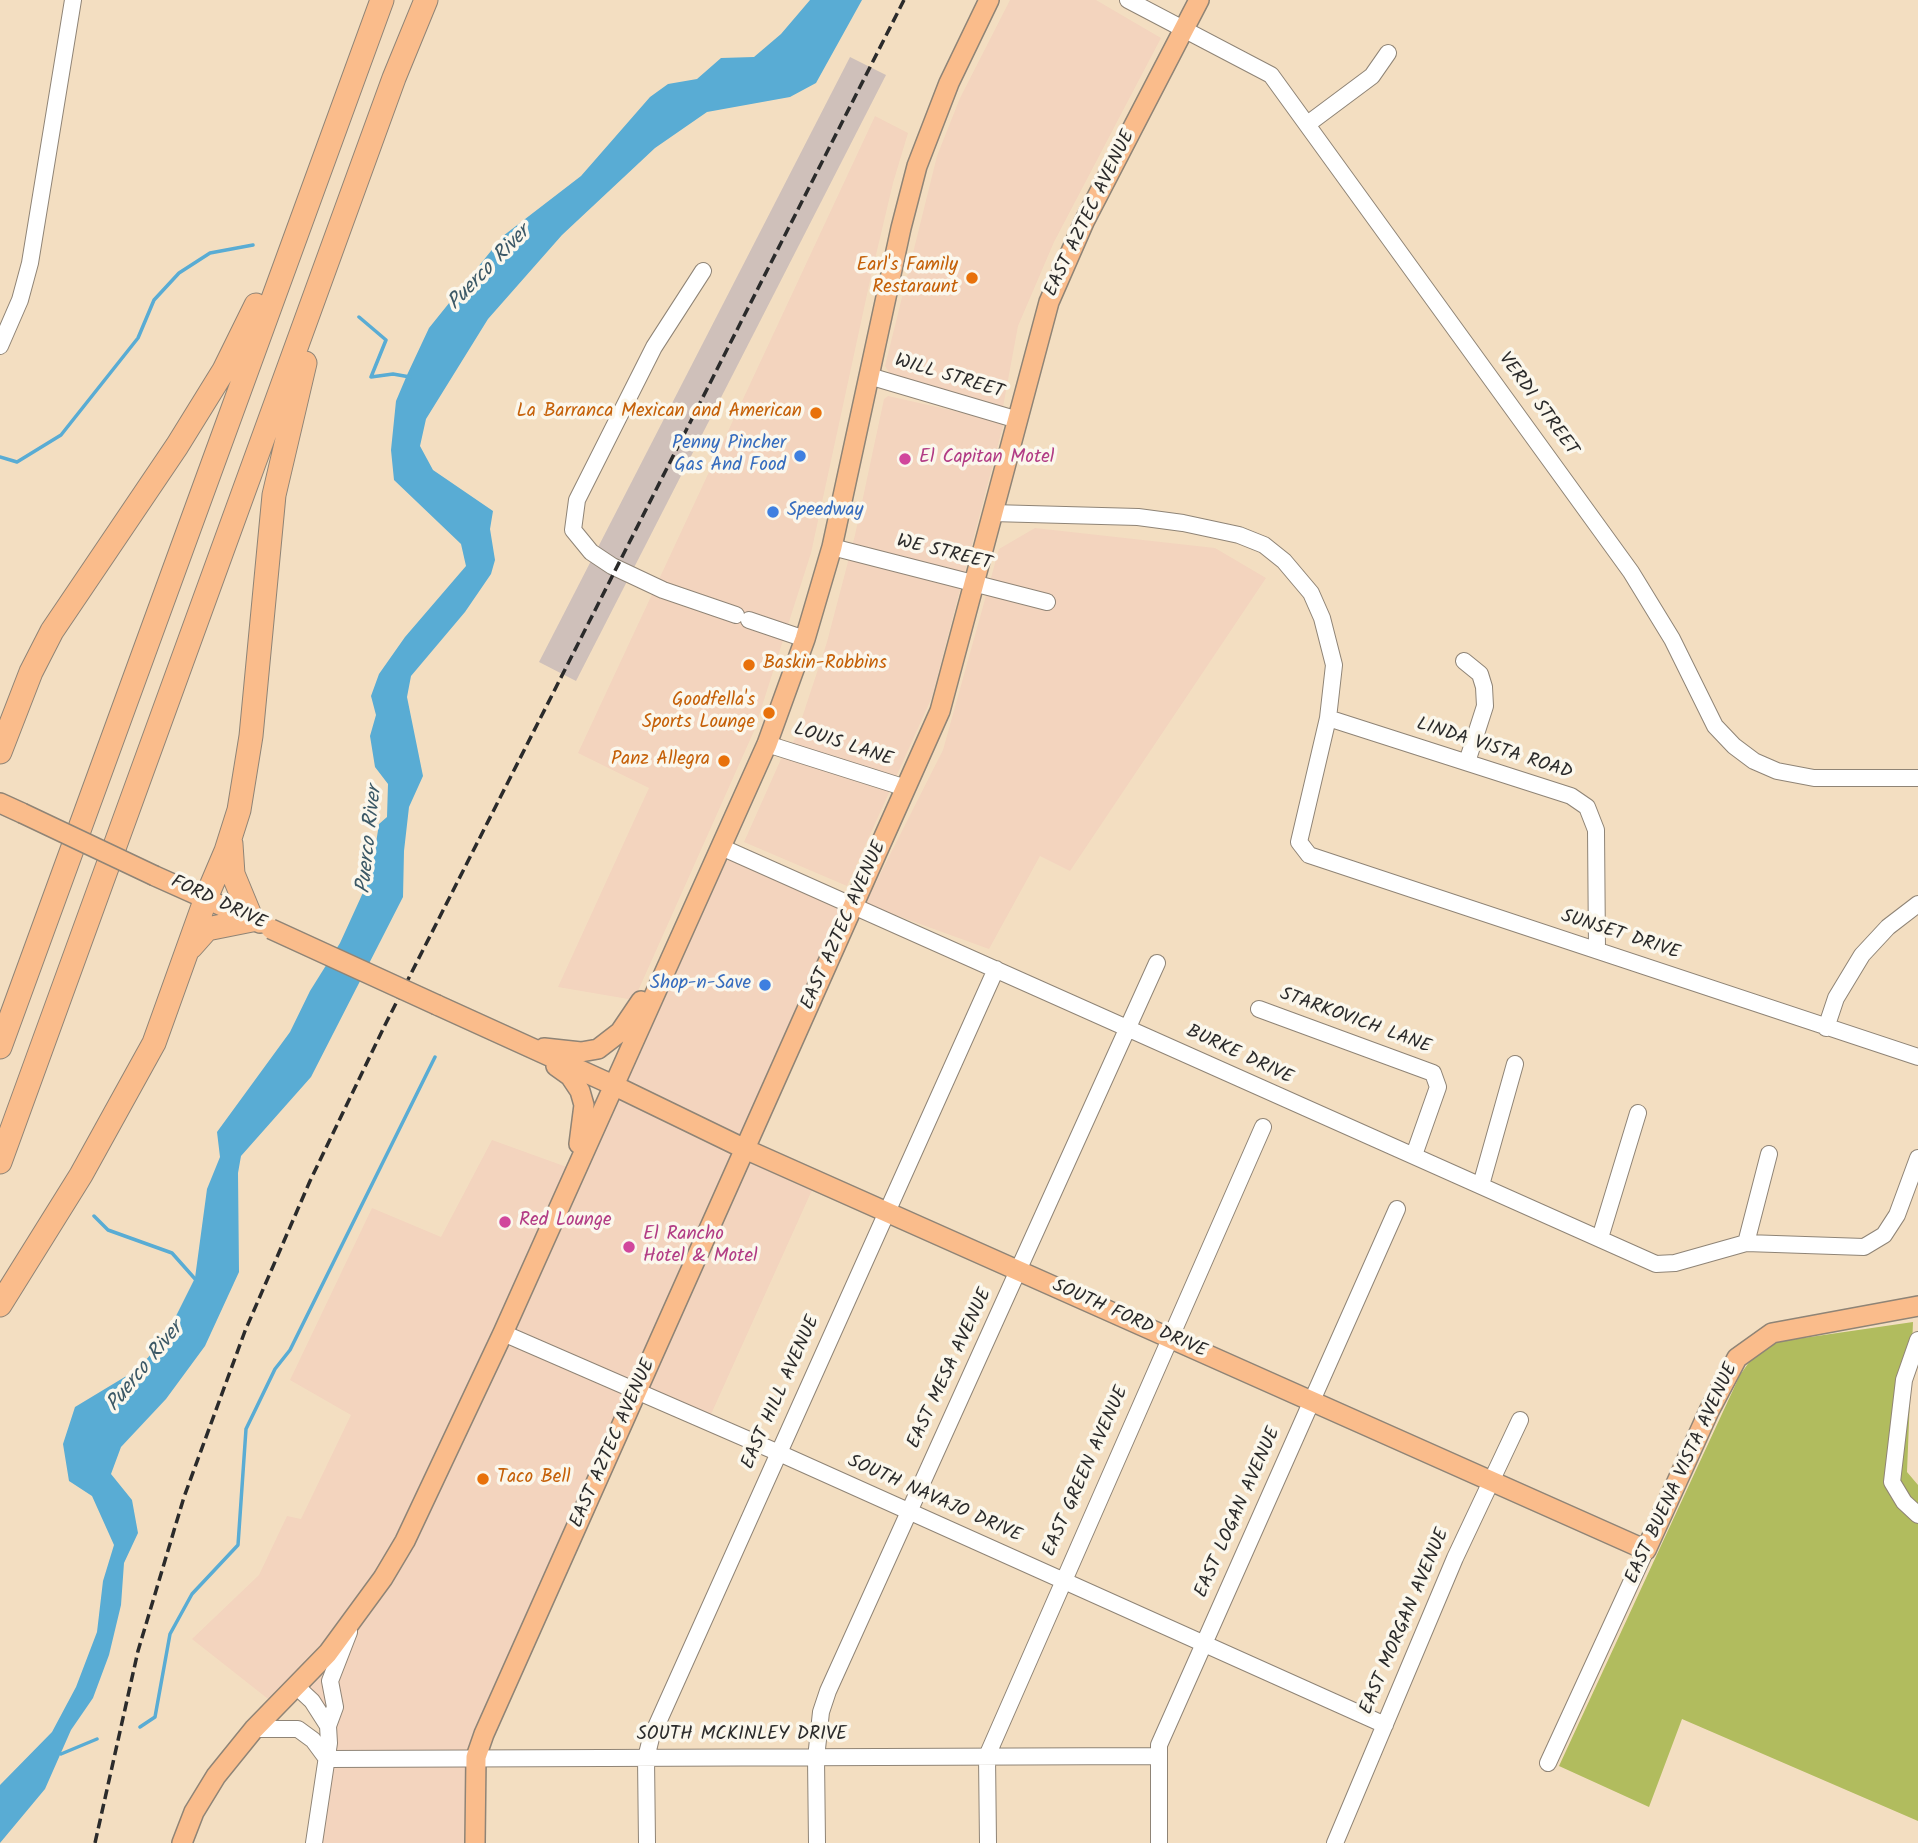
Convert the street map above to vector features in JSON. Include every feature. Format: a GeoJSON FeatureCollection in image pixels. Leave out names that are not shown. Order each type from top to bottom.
{"type":"FeatureCollection","features":[{"type":"Feature","properties":{"kind":"highway"},"geometry":{"type":"LineString","coordinates":[[0,1047],[382,0]]}},
{"type":"Feature","properties":{"kind":"highway"},"geometry":{"type":"LineString","coordinates":[[0,1162],[426,0]]}},
{"type":"Feature","properties":{"kind":"highway"},"geometry":{"type":"LineString","coordinates":[[2,746],[31,672],[52,631],[158,477],[224,370],[260,297],[340,110]]}},
{"type":"Feature","properties":{"kind":"highway"},"geometry":{"type":"LineString","coordinates":[[262,924],[239,892],[230,860],[251,736],[274,495],[290,418],[356,186]]}},
{"type":"Feature","properties":{"kind":"highway"},"geometry":{"type":"LineString","coordinates":[[0,1305],[129,1092],[153,1043],[239,810]]}},
{"type":"Feature","properties":{"kind":"highway"},"geometry":{"type":"LineString","coordinates":[[180,967],[195,938],[207,929],[262,924]]}},
{"type":"Feature","properties":{"kind":"main road"},"geometry":{"type":"LineString","coordinates":[[182,1843],[194,1812],[216,1776],[254,1729],[297,1687],[353,1621],[383,1578],[425,1503],[767,744],[805,639],[832,547],[917,166],[948,83],[989,0]]}},
{"type":"Feature","properties":{"kind":"main road","name":"EAST AZTEC AVENUE"},"geometry":{"type":"LineString","coordinates":[[475,1843],[476,1757],[940,711],[1058,276],[1199,0]]}},
{"type":"Feature","properties":{"kind":"main road","name":"FORD DRIVE"},"geometry":{"type":"LineString","coordinates":[[0,803],[526,1046]]}},
{"type":"Feature","properties":{"kind":"main road"},"geometry":{"type":"LineString","coordinates":[[526,1046],[582,1052],[598,1049],[607,1043],[637,1008],[693,909]]}},
{"type":"Feature","properties":{"kind":"main road"},"geometry":{"type":"LineString","coordinates":[[526,1046],[570,1076],[580,1091],[584,1105],[577,1151],[560,1205]]}},
{"type":"Feature","properties":{"kind":"main road","name":"SOUTH FORD DRIVE"},"geometry":{"type":"LineString","coordinates":[[526,1046],[745,1149],[1646,1550]]}},
{"type":"Feature","properties":{"kind":"main road","name":"EAST BUENA VISTA AVENUE"},"geometry":{"type":"LineString","coordinates":[[1646,1550],[1709,1411],[1737,1358],[1772,1333],[1918,1306]]}},
{"type":"Feature","properties":{"kind":"street"},"geometry":{"type":"LineString","coordinates":[[0,346],[20,300],[30,263],[73,0]]}},
{"type":"Feature","properties":{"kind":"street","name":"VERDI STREET"},"geometry":{"type":"LineString","coordinates":[[1128,0],[1271,75],[1309,123],[1631,572],[1672,639],[1715,726],[1734,746],[1754,761],[1777,771],[1814,778],[1918,778]]}},
{"type":"Feature","properties":{"kind":"street"},"geometry":{"type":"LineString","coordinates":[[1309,123],[1372,76],[1388,53]]}},
{"type":"Feature","properties":{"kind":"street"},"geometry":{"type":"LineString","coordinates":[[702,271],[654,347],[578,500],[573,530],[591,552],[612,566],[663,590],[805,639]]}},
{"type":"Feature","properties":{"kind":"street","name":"WILL STREET"},"geometry":{"type":"LineString","coordinates":[[869,376],[1018,420]]}},
{"type":"Feature","properties":{"kind":"street"},"geometry":{"type":"LineString","coordinates":[[992,513],[1138,517],[1210,528],[1264,545],[1299,577],[1322,618],[1334,665],[1328,718]]}},
{"type":"Feature","properties":{"kind":"street","name":"WE STREET"},"geometry":{"type":"LineString","coordinates":[[832,547],[1047,602]]}},
{"type":"Feature","properties":{"kind":"street"},"geometry":{"type":"LineString","coordinates":[[1464,661],[1480,674],[1485,687],[1485,706],[1467,762]]}},
{"type":"Feature","properties":{"kind":"street","name":"LINDA VISTA ROAD"},"geometry":{"type":"LineString","coordinates":[[1328,718],[1571,796],[1587,807],[1596,830],[1597,950]]}},
{"type":"Feature","properties":{"kind":"street","name":"SUNSET DRIVE"},"geometry":{"type":"LineString","coordinates":[[1328,718],[1298,842],[1309,855],[1918,1057]]}},
{"type":"Feature","properties":{"kind":"street","name":"LOUIS LANE"},"geometry":{"type":"LineString","coordinates":[[767,744],[906,788]]}},
{"type":"Feature","properties":{"kind":"street","name":"BURKE DRIVE"},"geometry":{"type":"LineString","coordinates":[[721,847],[1656,1264],[1675,1263],[1746,1243],[1864,1247],[1884,1235],[1897,1215],[1918,1158]]}},
{"type":"Feature","properties":{"kind":"street"},"geometry":{"type":"LineString","coordinates":[[1826,1028],[1836,998],[1862,955],[1888,927],[1918,904]]}},
{"type":"Feature","properties":{"kind":"street","name":"EAST MESA AVENUE"},"geometry":{"type":"LineString","coordinates":[[817,1843],[816,1758],[821,1712],[828,1691],[1157,963]]}},
{"type":"Feature","properties":{"kind":"street","name":"EAST HILL AVENUE"},"geometry":{"type":"LineString","coordinates":[[647,1843],[646,1758],[650,1738],[996,969]]}},
{"type":"Feature","properties":{"kind":"street","name":"STARKOVICH LANE"},"geometry":{"type":"LineString","coordinates":[[1259,1009],[1433,1073],[1438,1087],[1414,1155]]}},
{"type":"Feature","properties":{"kind":"street"},"geometry":{"type":"LineString","coordinates":[[1481,1185],[1515,1063]]}},
{"type":"Feature","properties":{"kind":"street"},"geometry":{"type":"LineString","coordinates":[[1600,1238],[1638,1113]]}},
{"type":"Feature","properties":{"kind":"street","name":"EAST GREEN AVENUE"},"geometry":{"type":"LineString","coordinates":[[988,1843],[987,1756],[1264,1127]]}},
{"type":"Feature","properties":{"kind":"street"},"geometry":{"type":"LineString","coordinates":[[1746,1243],[1769,1154]]}},
{"type":"Feature","properties":{"kind":"street","name":"EAST LOGAN AVENUE"},"geometry":{"type":"LineString","coordinates":[[1159,1843],[1159,1745],[1397,1209]]}},
{"type":"Feature","properties":{"kind":"street","name":"SOUTH NAVAJO DRIVE"},"geometry":{"type":"LineString","coordinates":[[503,1333],[779,1453],[1385,1725]]}},
{"type":"Feature","properties":{"kind":"street"},"geometry":{"type":"LineString","coordinates":[[1918,1340],[1904,1380],[1892,1482],[1904,1502],[1918,1515]]}},
{"type":"Feature","properties":{"kind":"street","name":"EAST MORGAN AVENUE"},"geometry":{"type":"LineString","coordinates":[[1335,1843],[1455,1558],[1520,1420]]}},
{"type":"Feature","properties":{"kind":"street","name":"EAST BUENA VISTA AVENUE"},"geometry":{"type":"LineString","coordinates":[[1548,1763],[1646,1550]]}},
{"type":"Feature","properties":{"kind":"street"},"geometry":{"type":"LineString","coordinates":[[314,1843],[327,1759],[328,1726],[335,1707],[330,1681],[353,1621]]}},
{"type":"Feature","properties":{"kind":"street"},"geometry":{"type":"LineString","coordinates":[[297,1687],[312,1701],[328,1726]]}},
{"type":"Feature","properties":{"kind":"street"},"geometry":{"type":"LineString","coordinates":[[254,1729],[298,1729],[313,1740],[327,1759]]}},
{"type":"Feature","properties":{"kind":"street","name":"SOUTH MCKINLEY DRIVE"},"geometry":{"type":"LineString","coordinates":[[327,1759],[1157,1756]]}},
{"type":"Feature","properties":{"kind":"shaded area"},"geometry":{"type":"Polygon","coordinates":[[[1010,0],[1096,0],[1161,38],[1054,242],[1018,326],[1003,407],[892,377],[885,366],[937,156],[960,98],[1010,0]]]}},
{"type":"Feature","properties":{"kind":"shaded area"},"geometry":{"type":"Polygon","coordinates":[[[850,57],[886,75],[576,681],[539,662],[850,57]]]}},
{"type":"Feature","properties":{"kind":"shaded area"},"geometry":{"type":"Polygon","coordinates":[[[875,116],[908,133],[871,276],[811,553],[754,731],[634,1000],[558,987],[649,788],[578,753],[875,116]]]}},
{"type":"Feature","properties":{"kind":"shaded area"},"geometry":{"type":"Polygon","coordinates":[[[888,396],[1004,422],[932,697],[847,886],[744,842],[781,759],[795,739],[827,642],[855,535],[884,399],[888,396]]]}},
{"type":"Feature","properties":{"kind":"shaded area"},"geometry":{"type":"Polygon","coordinates":[[[1035,528],[1215,548],[1266,578],[1070,871],[1040,856],[989,949],[865,904],[943,750],[999,549],[1035,528]]]}},
{"type":"Feature","properties":{"kind":"shaded area"},"geometry":{"type":"Polygon","coordinates":[[[721,847],[854,906],[745,1149],[817,1179],[708,1421],[638,1391],[484,1734],[475,1843],[314,1843],[329,1743],[297,1687],[277,1706],[192,1639],[259,1575],[287,1516],[301,1519],[351,1415],[290,1380],[372,1208],[441,1237],[492,1140],[575,1170],[721,847]]]}},
{"type":"Feature","properties":{"kind":"green space"},"geometry":{"type":"Polygon","coordinates":[[[1913,1322],[1907,1472],[1918,1485],[1918,1821],[1682,1719],[1649,1807],[1559,1766],[1740,1375],[1752,1358],[1769,1343],[1913,1322]]]}},
{"type":"Feature","properties":{"kind":"water","name":"Puerco River"},"geometry":{"type":"Polygon","coordinates":[[[810,0],[862,0],[816,83],[790,97],[707,112],[655,148],[562,235],[488,319],[426,419],[420,446],[433,470],[493,511],[490,529],[495,560],[491,574],[465,612],[411,676],[407,697],[423,776],[409,807],[403,897],[311,1077],[241,1156],[238,1173],[239,1272],[205,1346],[166,1399],[121,1447],[111,1474],[132,1500],[138,1533],[124,1563],[121,1605],[109,1655],[93,1698],[71,1730],[45,1789],[0,1843],[0,1785],[52,1732],[76,1687],[97,1632],[103,1581],[114,1545],[92,1496],[69,1481],[63,1444],[75,1407],[138,1369],[165,1338],[195,1278],[207,1189],[220,1157],[217,1132],[290,1032],[310,991],[340,943],[371,875],[379,824],[387,817],[388,784],[375,767],[370,736],[376,715],[371,696],[379,674],[405,637],[466,566],[461,544],[394,480],[391,450],[396,401],[407,375],[429,328],[503,236],[581,176],[650,97],[668,84],[697,79],[721,58],[754,57],[781,34],[810,0]]]}},
{"type":"Feature","properties":{"kind":"waterway"},"geometry":{"type":"LineString","coordinates":[[0,457],[17,462],[61,435],[138,338],[154,300],[179,273],[210,253],[253,245]]}},
{"type":"Feature","properties":{"kind":"waterway"},"geometry":{"type":"LineString","coordinates":[[359,317],[386,340],[371,377],[393,374],[410,377]]}},
{"type":"Feature","properties":{"kind":"waterway"},"geometry":{"type":"LineString","coordinates":[[140,1727],[155,1717],[170,1634],[192,1594],[238,1545],[246,1429],[275,1369],[290,1350],[435,1057]]}},
{"type":"Feature","properties":{"kind":"waterway"},"geometry":{"type":"LineString","coordinates":[[94,1216],[108,1230],[172,1253],[196,1280]]}},
{"type":"Feature","properties":{"kind":"waterway"},"geometry":{"type":"LineString","coordinates":[[61,1754],[97,1739]]}},
{"type":"Feature","properties":{"kind":"railway"},"geometry":{"type":"LineString","coordinates":[[95,1843],[138,1651],[184,1497],[245,1331],[310,1181],[386,1023],[904,0]]}},
{"type":"Feature","properties":{"kind":"place","name":"Earl's Family Restaraunt"},"geometry":{"type":"Point","coordinates":[972,278]}},
{"type":"Feature","properties":{"kind":"place","name":"La Barranca Mexican and American"},"geometry":{"type":"Point","coordinates":[816,413]}},
{"type":"Feature","properties":{"kind":"place","name":"Penny Pincher Gas And Food"},"geometry":{"type":"Point","coordinates":[800,456]}},
{"type":"Feature","properties":{"kind":"place","name":"El Capitan Motel"},"geometry":{"type":"Point","coordinates":[905,459]}},
{"type":"Feature","properties":{"kind":"place","name":"Speedway"},"geometry":{"type":"Point","coordinates":[773,512]}},
{"type":"Feature","properties":{"kind":"place","name":"Baskin-Robbins"},"geometry":{"type":"Point","coordinates":[749,665]}},
{"type":"Feature","properties":{"kind":"place","name":"Goodfella's Sports Lounge"},"geometry":{"type":"Point","coordinates":[769,713]}},
{"type":"Feature","properties":{"kind":"place","name":"Panz Allegra"},"geometry":{"type":"Point","coordinates":[724,761]}},
{"type":"Feature","properties":{"kind":"place","name":"Shop-n-Save"},"geometry":{"type":"Point","coordinates":[765,985]}},
{"type":"Feature","properties":{"kind":"place","name":"Red Lounge"},"geometry":{"type":"Point","coordinates":[505,1222]}},
{"type":"Feature","properties":{"kind":"place","name":"El Rancho Hotel & Motel"},"geometry":{"type":"Point","coordinates":[629,1247]}},
{"type":"Feature","properties":{"kind":"place","name":"Taco Bell"},"geometry":{"type":"Point","coordinates":[483,1479]}}]}
